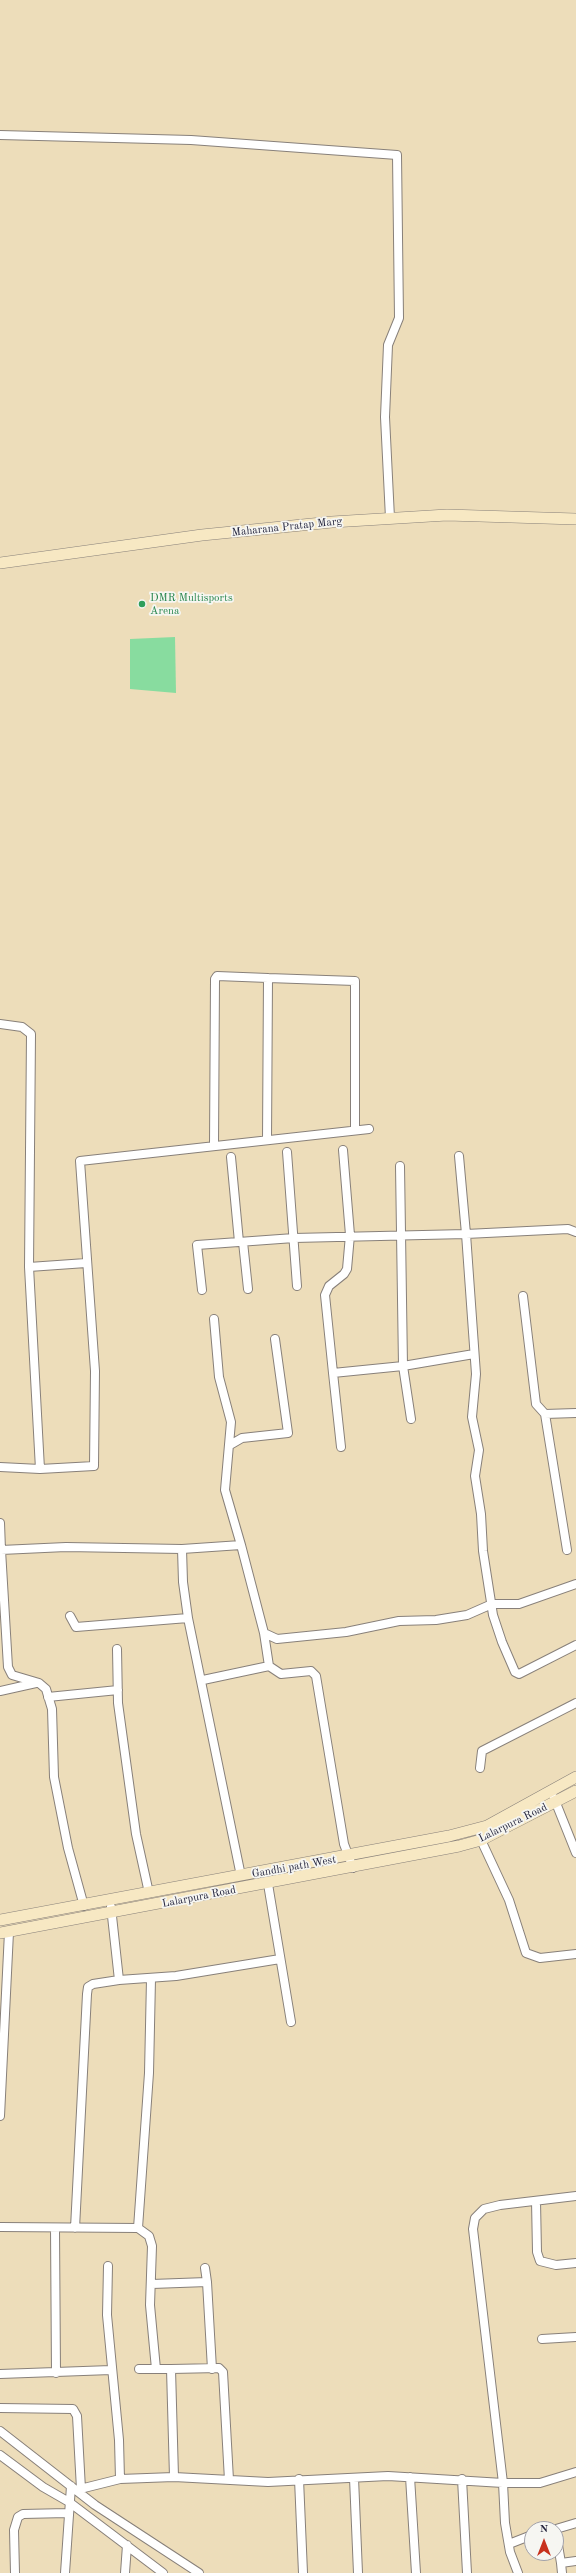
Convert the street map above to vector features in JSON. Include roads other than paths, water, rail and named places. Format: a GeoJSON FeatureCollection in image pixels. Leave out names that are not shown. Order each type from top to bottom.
{"type":"FeatureCollection","features":[{"type":"Feature","properties":{"kind":"street"},"geometry":{"type":"LineString","coordinates":[[0,135],[191,140],[397,155],[399,318],[388,345],[385,417],[390,518]]}},
{"type":"Feature","properties":{"kind":"street","name":"Maharana Pratap Marg"},"geometry":{"type":"LineString","coordinates":[[0,564],[202,535],[390,518],[447,515],[576,519]]}},
{"type":"Feature","properties":{"kind":"street"},"geometry":{"type":"LineString","coordinates":[[214,1145],[215,979],[217,976],[355,981],[355,1130]]}},
{"type":"Feature","properties":{"kind":"street"},"geometry":{"type":"LineString","coordinates":[[267,1140],[268,978]]}},
{"type":"Feature","properties":{"kind":"street"},"geometry":{"type":"LineString","coordinates":[[0,1024],[22,1027],[32,1034],[29,1267],[40,1469]]}},
{"type":"Feature","properties":{"kind":"street"},"geometry":{"type":"LineString","coordinates":[[0,1467],[40,1469],[94,1466],[95,1371],[86,1263],[80,1161],[369,1129]]}},
{"type":"Feature","properties":{"kind":"street"},"geometry":{"type":"LineString","coordinates":[[341,1448],[325,1295],[329,1286],[344,1274],[347,1269],[350,1235],[343,1150]]}},
{"type":"Feature","properties":{"kind":"street"},"geometry":{"type":"LineString","coordinates":[[287,1152],[297,1286]]}},
{"type":"Feature","properties":{"kind":"street"},"geometry":{"type":"LineString","coordinates":[[459,1156],[476,1374],[472,1417],[479,1450],[475,1476],[492,1604],[502,1642],[516,1672],[519,1674],[576,1645]]}},
{"type":"Feature","properties":{"kind":"street"},"geometry":{"type":"LineString","coordinates":[[232,1158],[241,1242],[248,1289]]}},
{"type":"Feature","properties":{"kind":"street"},"geometry":{"type":"LineString","coordinates":[[400,1166],[403,1366],[411,1419]]}},
{"type":"Feature","properties":{"kind":"street"},"geometry":{"type":"LineString","coordinates":[[202,1290],[197,1246],[350,1235],[466,1234],[568,1229],[576,1232]]}},
{"type":"Feature","properties":{"kind":"street"},"geometry":{"type":"LineString","coordinates":[[29,1267],[86,1263]]}},
{"type":"Feature","properties":{"kind":"street"},"geometry":{"type":"LineString","coordinates":[[523,1296],[536,1404],[545,1414],[567,1550]]}},
{"type":"Feature","properties":{"kind":"street"},"geometry":{"type":"LineString","coordinates":[[214,1319],[220,1377],[231,1422],[225,1490],[264,1633],[269,1666]]}},
{"type":"Feature","properties":{"kind":"street"},"geometry":{"type":"LineString","coordinates":[[230,1445],[242,1438],[288,1433],[275,1340]]}},
{"type":"Feature","properties":{"kind":"street"},"geometry":{"type":"LineString","coordinates":[[333,1373],[403,1366],[474,1354]]}},
{"type":"Feature","properties":{"kind":"street"},"geometry":{"type":"LineString","coordinates":[[545,1414],[576,1412]]}},
{"type":"Feature","properties":{"kind":"street"},"geometry":{"type":"LineString","coordinates":[[0,1522],[8,1667],[12,1675],[19,1679],[39,1683],[46,1689],[52,1710],[54,1777],[68,1848],[84,1906]]}},
{"type":"Feature","properties":{"kind":"street"},"geometry":{"type":"LineString","coordinates":[[1,1550],[66,1547],[182,1549],[241,1545]]}},
{"type":"Feature","properties":{"kind":"street"},"geometry":{"type":"LineString","coordinates":[[182,1549],[183,1582],[188,1618],[203,1680],[240,1876]]}},
{"type":"Feature","properties":{"kind":"street"},"geometry":{"type":"LineString","coordinates":[[264,1633],[277,1639],[346,1632],[399,1620],[436,1620],[467,1615],[492,1604],[519,1604],[576,1584]]}},
{"type":"Feature","properties":{"kind":"street"},"geometry":{"type":"LineString","coordinates":[[70,1616],[76,1627],[188,1618]]}},
{"type":"Feature","properties":{"kind":"street"},"geometry":{"type":"LineString","coordinates":[[117,1649],[118,1690],[136,1834],[149,1893]]}},
{"type":"Feature","properties":{"kind":"street"},"geometry":{"type":"LineString","coordinates":[[203,1680],[269,1666],[281,1674],[311,1671],[316,1676],[348,1857],[353,1868]]}},
{"type":"Feature","properties":{"kind":"street"},"geometry":{"type":"LineString","coordinates":[[0,1691],[39,1683]]}},
{"type":"Feature","properties":{"kind":"street"},"geometry":{"type":"LineString","coordinates":[[48,1697],[118,1690]]}},
{"type":"Feature","properties":{"kind":"street"},"geometry":{"type":"LineString","coordinates":[[480,1768],[482,1751],[576,1704]]}},
{"type":"Feature","properties":{"kind":"street","name":"Gandhi path West"},"geometry":{"type":"LineString","coordinates":[[0,1920],[348,1857],[449,1836],[487,1826],[553,1796],[576,1777]]}},
{"type":"Feature","properties":{"kind":"street","name":"Lalarpura Road"},"geometry":{"type":"LineString","coordinates":[[5,1932],[113,1914],[353,1868],[481,1840],[553,1796],[576,1790]]}},
{"type":"Feature","properties":{"kind":"street"},"geometry":{"type":"LineString","coordinates":[[553,1796],[574,1843],[576,1853]]}},
{"type":"Feature","properties":{"kind":"street"},"geometry":{"type":"LineString","coordinates":[[481,1840],[509,1900],[526,1953],[540,1958],[576,1954]]}},
{"type":"Feature","properties":{"kind":"street"},"geometry":{"type":"LineString","coordinates":[[268,1884],[291,2022]]}},
{"type":"Feature","properties":{"kind":"street"},"geometry":{"type":"LineString","coordinates":[[110,1901],[113,1914],[119,1980]]}},
{"type":"Feature","properties":{"kind":"street"},"geometry":{"type":"LineString","coordinates":[[0,2116],[5,1932]]}},
{"type":"Feature","properties":{"kind":"street"},"geometry":{"type":"LineString","coordinates":[[75,2228],[86,1994],[88,1987],[93,1984],[119,1980],[151,1979],[280,1959]]}},
{"type":"Feature","properties":{"kind":"street"},"geometry":{"type":"LineString","coordinates":[[138,2228],[149,2073],[151,1979]]}},
{"type":"Feature","properties":{"kind":"street"},"geometry":{"type":"LineString","coordinates":[[518,2573],[509,2544],[473,2229],[475,2218],[484,2209],[500,2205],[576,2196]]}},
{"type":"Feature","properties":{"kind":"street"},"geometry":{"type":"LineString","coordinates":[[536,2201],[536,2241],[540,2261],[556,2265],[576,2262]]}},
{"type":"Feature","properties":{"kind":"street"},"geometry":{"type":"LineString","coordinates":[[0,2227],[138,2228],[149,2236],[152,2246],[152,2284],[150,2305],[156,2369]]}},
{"type":"Feature","properties":{"kind":"street"},"geometry":{"type":"LineString","coordinates":[[55,2228],[56,2373]]}},
{"type":"Feature","properties":{"kind":"street"},"geometry":{"type":"LineString","coordinates":[[108,2266],[107,2315],[111,2370],[119,2440],[120,2479]]}},
{"type":"Feature","properties":{"kind":"street"},"geometry":{"type":"LineString","coordinates":[[205,2268],[212,2369]]}},
{"type":"Feature","properties":{"kind":"street"},"geometry":{"type":"LineString","coordinates":[[152,2284],[207,2282]]}},
{"type":"Feature","properties":{"kind":"street"},"geometry":{"type":"LineString","coordinates":[[542,2339],[576,2337]]}},
{"type":"Feature","properties":{"kind":"street"},"geometry":{"type":"LineString","coordinates":[[139,2369],[219,2368],[223,2372],[229,2480]]}},
{"type":"Feature","properties":{"kind":"street"},"geometry":{"type":"LineString","coordinates":[[171,2369],[174,2477]]}},
{"type":"Feature","properties":{"kind":"street"},"geometry":{"type":"LineString","coordinates":[[0,2374],[111,2370]]}},
{"type":"Feature","properties":{"kind":"street"},"geometry":{"type":"LineString","coordinates":[[0,2408],[73,2409],[77,2416],[76,2488],[69,2502],[65,2573]]}},
{"type":"Feature","properties":{"kind":"street"},"geometry":{"type":"LineString","coordinates":[[0,2431],[76,2488],[199,2573]]}},
{"type":"Feature","properties":{"kind":"street"},"geometry":{"type":"LineString","coordinates":[[0,2455],[43,2487],[69,2502],[163,2573]]}},
{"type":"Feature","properties":{"kind":"street"},"geometry":{"type":"LineString","coordinates":[[76,2488],[120,2479],[174,2477],[268,2482],[299,2479],[410,2477],[462,2479],[503,2483],[540,2483],[576,2472]]}},
{"type":"Feature","properties":{"kind":"street"},"geometry":{"type":"LineString","coordinates":[[410,2477],[416,2573]]}},
{"type":"Feature","properties":{"kind":"street"},"geometry":{"type":"LineString","coordinates":[[354,2478],[358,2573]]}},
{"type":"Feature","properties":{"kind":"street"},"geometry":{"type":"LineString","coordinates":[[299,2479],[304,2573]]}},
{"type":"Feature","properties":{"kind":"street"},"geometry":{"type":"LineString","coordinates":[[462,2479],[466,2573]]}},
{"type":"Feature","properties":{"kind":"street"},"geometry":{"type":"LineString","coordinates":[[15,2573],[14,2530],[18,2517],[23,2514],[68,2513]]}},
{"type":"Feature","properties":{"kind":"street"},"geometry":{"type":"LineString","coordinates":[[564,2527],[576,2523]]}},
{"type":"Feature","properties":{"kind":"street"},"geometry":{"type":"LineString","coordinates":[[509,2544],[524,2538]]}},
{"type":"Feature","properties":{"kind":"street"},"geometry":{"type":"LineString","coordinates":[[125,2573],[127,2545]]}},
{"type":"Feature","properties":{"kind":"street"},"geometry":{"type":"LineString","coordinates":[[562,2573],[561,2562],[576,2561]]}},
{"type":"Feature","properties":{"kind":"place","name":"DMR Multisports Arena"},"geometry":{"type":"Point","coordinates":[142,604]}}]}
